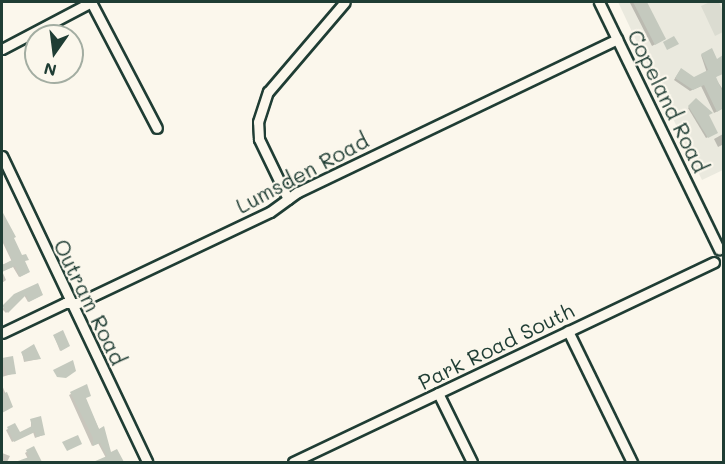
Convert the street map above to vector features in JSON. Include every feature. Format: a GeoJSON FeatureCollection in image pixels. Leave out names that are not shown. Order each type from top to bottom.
{"type":"FeatureCollection","features":[{"type":"Feature","properties":{"kind":"street"},"geometry":{"type":"LineString","coordinates":[[2,49],[91,2],[157,128]]}},
{"type":"Feature","properties":{"kind":"street"},"geometry":{"type":"LineString","coordinates":[[288,199],[259,139],[258,122],[268,92],[345,2]]}},
{"type":"Feature","properties":{"kind":"street","name":"Copeland Road"},"geometry":{"type":"LineString","coordinates":[[599,2],[721,248]]}},
{"type":"Feature","properties":{"kind":"street","name":"Lumsden Road"},"geometry":{"type":"LineString","coordinates":[[2,333],[270,212],[288,199],[617,39]]}},
{"type":"Feature","properties":{"kind":"street","name":"Outram Road"},"geometry":{"type":"LineString","coordinates":[[2,156],[147,462]]}},
{"type":"Feature","properties":{"kind":"street"},"geometry":{"type":"LineString","coordinates":[[721,248],[714,262],[723,267]]}},
{"type":"Feature","properties":{"kind":"street","name":"Park Road South"},"geometry":{"type":"LineString","coordinates":[[293,462],[311,459],[438,393],[714,262]]}},
{"type":"Feature","properties":{"kind":"street"},"geometry":{"type":"LineString","coordinates":[[567,331],[632,462]]}},
{"type":"Feature","properties":{"kind":"street"},"geometry":{"type":"LineString","coordinates":[[438,393],[472,462]]}},
{"type":"Feature","properties":{"kind":"shaded area"},"geometry":{"type":"Polygon","coordinates":[[[618,2],[723,2],[723,170],[702,180],[618,2]]]}},
{"type":"Feature","properties":{"kind":"shaded area"},"geometry":{"type":"Polygon","coordinates":[[[710,2],[719,2],[723,12],[723,32],[715,36],[701,6],[710,2]]]}},
{"type":"Feature","properties":{"kind":"building"},"geometry":{"type":"Polygon","coordinates":[[[633,2],[647,2],[666,39],[655,45],[633,2]]]}},
{"type":"Feature","properties":{"kind":"building"},"geometry":{"type":"Polygon","coordinates":[[[674,36],[679,44],[667,50],[663,42],[674,36]]]}},
{"type":"Feature","properties":{"kind":"building"},"geometry":{"type":"Polygon","coordinates":[[[712,48],[717,59],[723,55],[723,74],[716,77],[723,93],[723,108],[717,112],[704,85],[693,90],[675,78],[681,68],[694,77],[708,70],[701,54],[712,48]]]}},
{"type":"Feature","properties":{"kind":"building"},"geometry":{"type":"Polygon","coordinates":[[[696,98],[713,113],[709,115],[718,133],[708,138],[688,106],[696,98]]]}},
{"type":"Feature","properties":{"kind":"building"},"geometry":{"type":"Polygon","coordinates":[[[2,211],[16,237],[14,238],[22,255],[26,254],[29,260],[25,261],[30,272],[20,277],[15,266],[2,272],[2,265],[12,260],[2,238],[2,211]]]}},
{"type":"Feature","properties":{"kind":"building"},"geometry":{"type":"Polygon","coordinates":[[[38,283],[43,295],[29,302],[26,295],[8,313],[2,306],[14,294],[38,283]]]}},
{"type":"Feature","properties":{"kind":"building"},"geometry":{"type":"Polygon","coordinates":[[[63,330],[70,346],[61,351],[53,335],[63,330]]]}},
{"type":"Feature","properties":{"kind":"building"},"geometry":{"type":"Polygon","coordinates":[[[34,344],[41,359],[25,361],[21,352],[34,344]]]}},
{"type":"Feature","properties":{"kind":"building"},"geometry":{"type":"Polygon","coordinates":[[[13,356],[16,374],[7,375],[2,358],[13,356]]]}},
{"type":"Feature","properties":{"kind":"building"},"geometry":{"type":"Polygon","coordinates":[[[73,360],[76,371],[66,378],[57,377],[53,370],[73,360]]]}},
{"type":"Feature","properties":{"kind":"building"},"geometry":{"type":"Polygon","coordinates":[[[87,384],[91,396],[86,398],[99,429],[104,426],[111,452],[117,449],[124,462],[93,462],[107,456],[100,443],[93,446],[93,438],[70,392],[87,384]]]}},
{"type":"Feature","properties":{"kind":"building"},"geometry":{"type":"Polygon","coordinates":[[[7,392],[13,407],[2,413],[2,394],[7,392]]]}},
{"type":"Feature","properties":{"kind":"building"},"geometry":{"type":"Polygon","coordinates":[[[41,416],[45,435],[36,437],[35,432],[14,442],[7,427],[15,423],[20,432],[32,426],[30,419],[41,416]]]}},
{"type":"Feature","properties":{"kind":"building"},"geometry":{"type":"Polygon","coordinates":[[[78,435],[82,444],[67,451],[62,442],[78,435]]]}},
{"type":"Feature","properties":{"kind":"building"},"geometry":{"type":"Polygon","coordinates":[[[34,446],[42,462],[15,462],[29,457],[26,450],[34,446]]]}}]}
